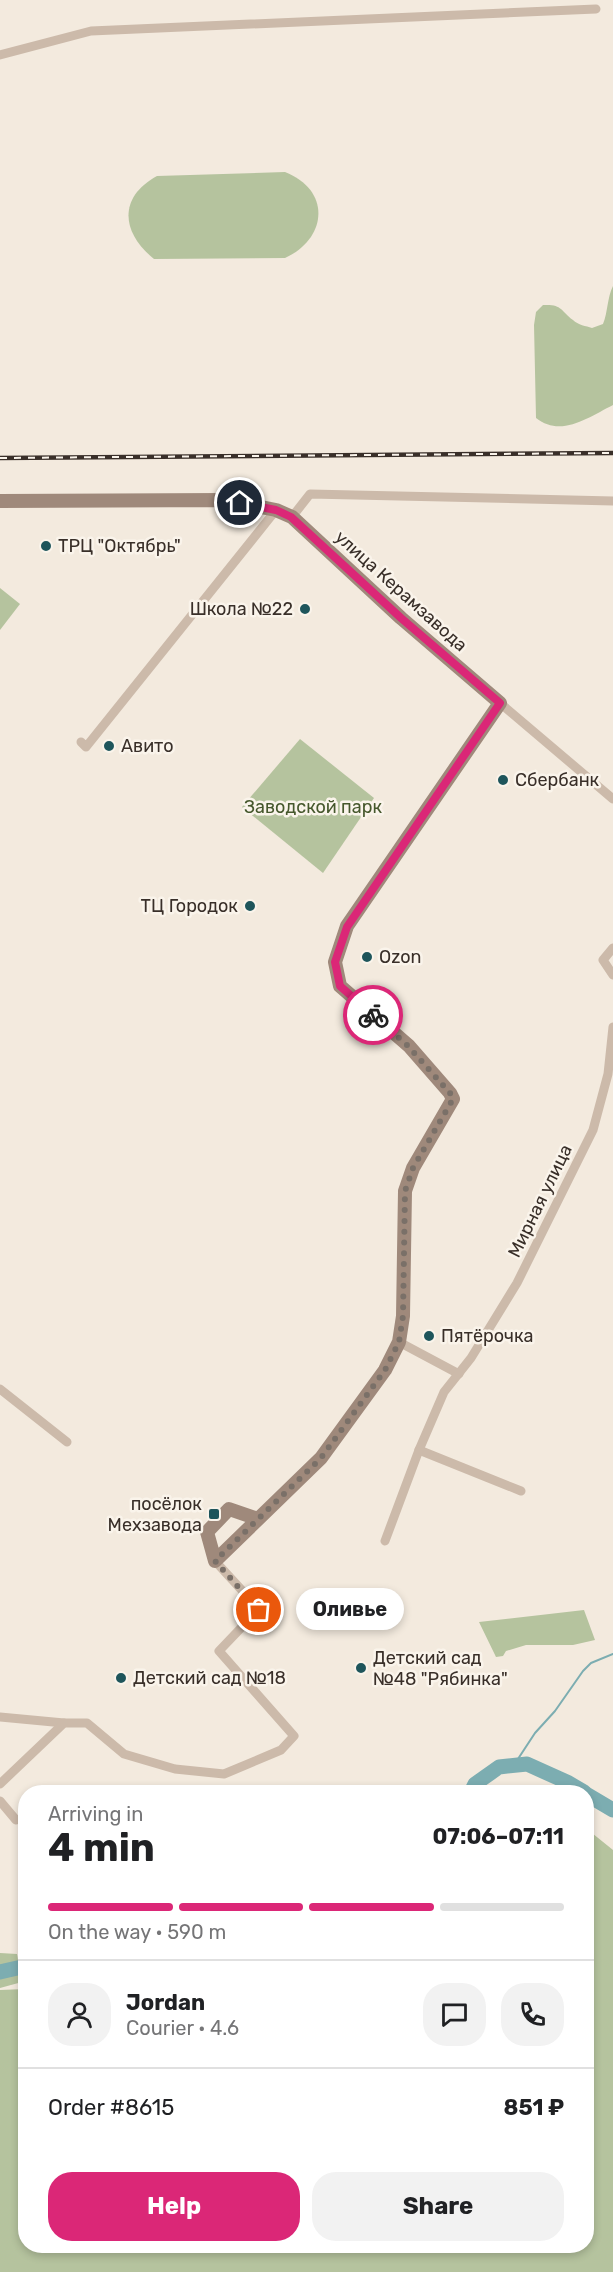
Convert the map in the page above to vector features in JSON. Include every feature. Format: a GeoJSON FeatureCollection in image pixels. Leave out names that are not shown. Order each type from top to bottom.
{"type":"FeatureCollection","features":[{"type":"Feature","properties":{"kind":"street"},"geometry":{"type":"LineString","coordinates":[[0,55],[91,31],[596,9]]}},
{"type":"Feature","properties":{"kind":"street"},"geometry":{"type":"LineString","coordinates":[[291,517],[309,494],[613,501]]}},
{"type":"Feature","properties":{"kind":"street","name":"улица Керамзавода"},"geometry":{"type":"LineString","coordinates":[[0,501],[225,500],[276,510],[291,517],[401,618],[613,799]]}},
{"type":"Feature","properties":{"kind":"street"},"geometry":{"type":"LineString","coordinates":[[81,742],[86,747],[276,510]]}},
{"type":"Feature","properties":{"kind":"street"},"geometry":{"type":"LineString","coordinates":[[215,1561],[321,1458],[385,1370],[399,1342],[403,1316],[405,1191],[413,1168],[453,1099],[408,1046],[340,986],[335,962],[347,927],[500,703]]}},
{"type":"Feature","properties":{"kind":"street"},"geometry":{"type":"LineString","coordinates":[[613,948],[603,960],[613,975]]}},
{"type":"Feature","properties":{"kind":"street","name":"Мирная улица"},"geometry":{"type":"LineString","coordinates":[[385,1541],[419,1450],[444,1392],[459,1374],[517,1283],[593,1130],[608,1074],[613,1027]]}},
{"type":"Feature","properties":{"kind":"street"},"geometry":{"type":"LineString","coordinates":[[399,1342],[459,1374]]}},
{"type":"Feature","properties":{"kind":"street"},"geometry":{"type":"LineString","coordinates":[[0,1389],[67,1442]]}},
{"type":"Feature","properties":{"kind":"street"},"geometry":{"type":"LineString","coordinates":[[419,1450],[520,1491]]}},
{"type":"Feature","properties":{"kind":"street"},"geometry":{"type":"LineString","coordinates":[[0,1717],[87,1723],[124,1754],[175,1769],[224,1774],[281,1750],[294,1736],[219,1651],[259,1610],[215,1561],[207,1532],[229,1509],[258,1519]]}},
{"type":"Feature","properties":{"kind":"street"},"geometry":{"type":"LineString","coordinates":[[0,1784],[64,1723]]}},
{"type":"Feature","properties":{"kind":"street"},"geometry":{"type":"LineString","coordinates":[[0,1801],[16,1820]]}},
{"type":"Feature","properties":{"kind":"green space"},"geometry":{"type":"Polygon","coordinates":[[[285,172],[300,180],[310,190],[317,202],[318,214],[316,227],[310,239],[285,258],[154,259],[143,249],[130,227],[128,216],[135,195],[157,176],[285,172]]]}},
{"type":"Feature","properties":{"kind":"green space"},"geometry":{"type":"Polygon","coordinates":[[[613,286],[613,405],[575,424],[555,426],[546,424],[536,418],[534,325],[536,312],[543,305],[554,306],[560,308],[577,323],[592,328],[603,324],[613,286]]]}},
{"type":"Feature","properties":{"kind":"green space"},"geometry":{"type":"Polygon","coordinates":[[[0,588],[20,604],[0,630],[0,588]]]}},
{"type":"Feature","properties":{"kind":"green space","name":"Заводской парк"},"geometry":{"type":"Polygon","coordinates":[[[300,739],[374,798],[323,873],[242,807],[300,739]]]}},
{"type":"Feature","properties":{"kind":"green space"},"geometry":{"type":"Polygon","coordinates":[[[584,1610],[595,1640],[573,1645],[526,1645],[506,1651],[503,1656],[496,1657],[479,1622],[584,1610]]]}},
{"type":"Feature","properties":{"kind":"green space"},"geometry":{"type":"Polygon","coordinates":[[[594,1835],[613,1850],[613,2272],[0,2272],[0,1990],[18,1989],[18,2253],[594,2253],[594,1835]]]}},
{"type":"Feature","properties":{"kind":"green space"},"geometry":{"type":"Polygon","coordinates":[[[0,1953],[17,1954],[18,1983],[0,1988],[0,1953]]]}},
{"type":"Feature","properties":{"kind":"waterway"},"geometry":{"type":"LineString","coordinates":[[514,1765],[535,1733],[555,1711],[583,1671],[591,1663],[613,1654]]}},
{"type":"Feature","properties":{"kind":"waterway"},"geometry":{"type":"LineString","coordinates":[[474,1785],[499,1767],[527,1764],[572,1785]]}},
{"type":"Feature","properties":{"kind":"waterway"},"geometry":{"type":"LineString","coordinates":[[594,1799],[613,1810]]}},
{"type":"Feature","properties":{"kind":"waterway"},"geometry":{"type":"LineString","coordinates":[[0,1972],[18,1968]]}},
{"type":"Feature","properties":{"kind":"railway"},"geometry":{"type":"LineString","coordinates":[[0,458],[613,453]]}},
{"type":"Feature","properties":{"kind":"way so far"},"geometry":{"type":"LineString","coordinates":[[259,1610],[215,1561],[321,1458],[385,1370],[399,1342],[403,1316],[405,1191],[413,1168],[453,1099],[408,1046],[373,1015]]}},
{"type":"Feature","properties":{"kind":"place","name":"ТРЦ \"Октябрь\""},"geometry":{"type":"Point","coordinates":[46,546]}},
{"type":"Feature","properties":{"kind":"place","name":"Школа №22"},"geometry":{"type":"Point","coordinates":[305,609]}},
{"type":"Feature","properties":{"kind":"place","name":"Авито"},"geometry":{"type":"Point","coordinates":[109,746]}},
{"type":"Feature","properties":{"kind":"place","name":"Сбербанк"},"geometry":{"type":"Point","coordinates":[503,780]}},
{"type":"Feature","properties":{"kind":"place","name":"ТЦ Городок"},"geometry":{"type":"Point","coordinates":[250,906]}},
{"type":"Feature","properties":{"kind":"place","name":"Ozon"},"geometry":{"type":"Point","coordinates":[367,957]}},
{"type":"Feature","properties":{"kind":"place","name":"Пятёрочка"},"geometry":{"type":"Point","coordinates":[429,1336]}},
{"type":"Feature","properties":{"kind":"place","name":"посёлок Мехзавода"},"geometry":{"type":"Point","coordinates":[214,1514]}},
{"type":"Feature","properties":{"kind":"place","name":"Оливье"},"geometry":{"type":"Point","coordinates":[259,1610]}},
{"type":"Feature","properties":{"kind":"place","name":"Детский сад №48 \"Рябинка\""},"geometry":{"type":"Point","coordinates":[361,1668]}},
{"type":"Feature","properties":{"kind":"place","name":"Детский сад №18"},"geometry":{"type":"Point","coordinates":[121,1678]}},
{"type":"Feature","properties":{"kind":"route"},"geometry":{"type":"LineString","coordinates":[[240,503],[276,510],[291,517],[401,618],[500,703],[347,927],[335,962],[340,986],[373,1015]]}}]}
